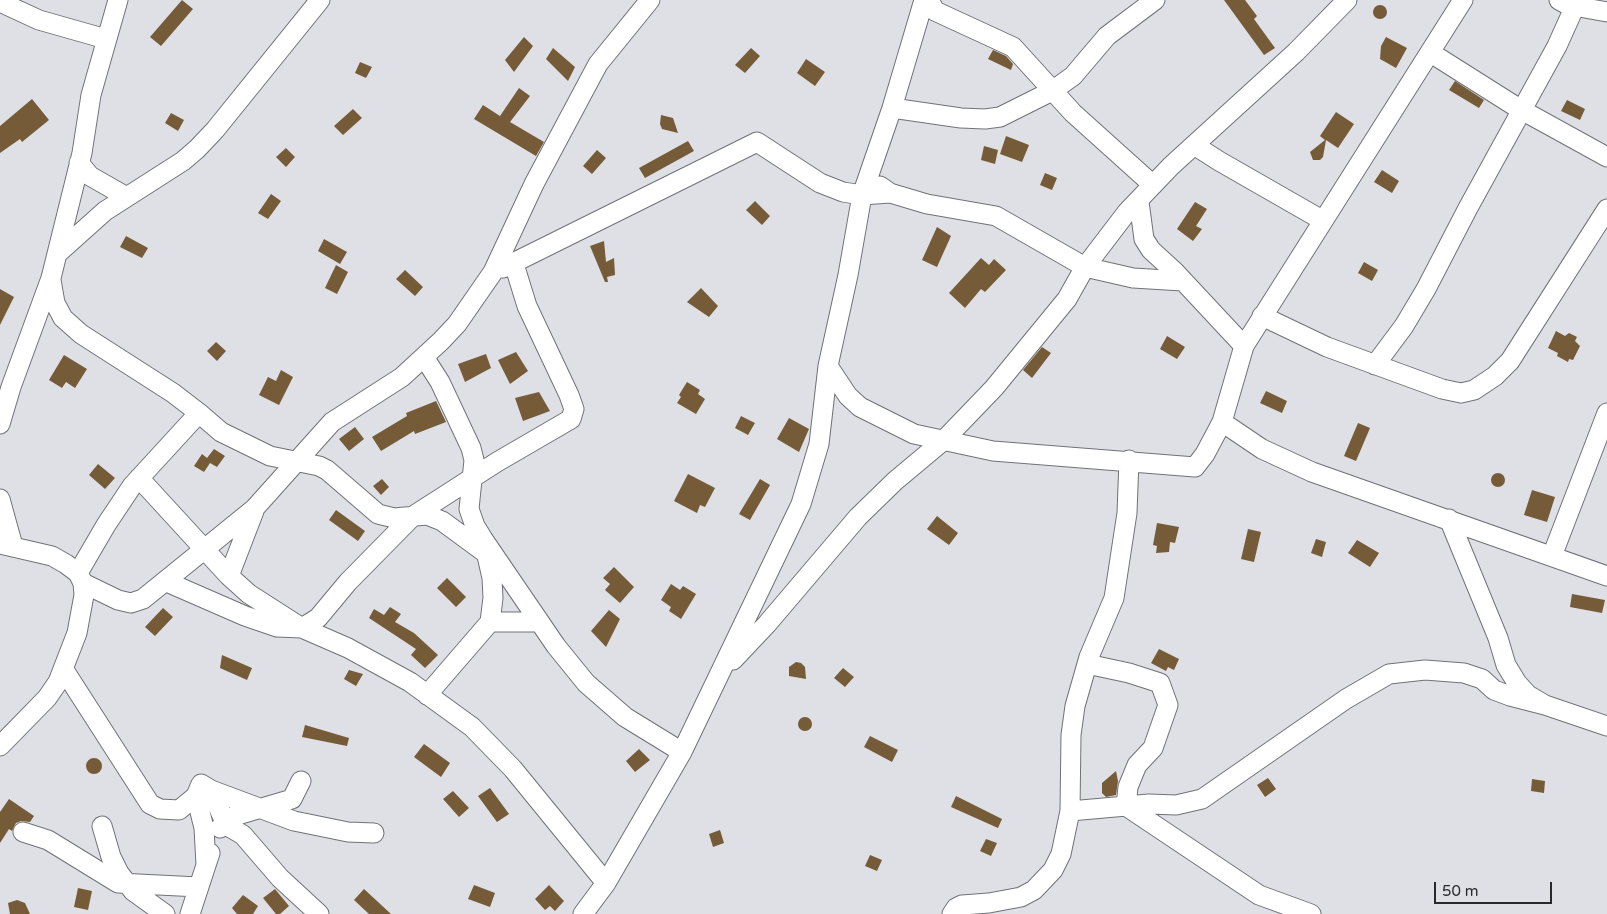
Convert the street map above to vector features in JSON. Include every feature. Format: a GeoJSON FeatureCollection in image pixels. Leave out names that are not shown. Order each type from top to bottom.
{"type":"FeatureCollection","features":[{"type":"Feature","properties":{"kind":"street"},"geometry":{"type":"LineString","coordinates":[[0,424],[51,278],[79,163],[91,95],[118,0]]}},
{"type":"Feature","properties":{"kind":"street"},"geometry":{"type":"LineString","coordinates":[[56,255],[82,230],[125,196],[183,161],[209,136],[300,27],[320,0]]}},
{"type":"Feature","properties":{"kind":"street"},"geometry":{"type":"LineString","coordinates":[[0,499],[7,545],[52,556],[80,578],[131,603],[143,599],[167,582],[254,509],[332,422],[402,377],[457,324],[493,272],[534,184],[598,64],[650,0]]}},
{"type":"Feature","properties":{"kind":"street"},"geometry":{"type":"LineString","coordinates":[[583,914],[606,883],[682,752],[801,504],[819,444],[828,366],[848,275],[862,195],[892,108],[924,0]]}},
{"type":"Feature","properties":{"kind":"street"},"geometry":{"type":"LineString","coordinates":[[929,0],[935,11],[1013,47],[1052,91],[1114,151],[1153,185]]}},
{"type":"Feature","properties":{"kind":"street"},"geometry":{"type":"LineString","coordinates":[[892,108],[985,119],[1000,117],[1052,91],[1073,76],[1107,36],[1155,0]]}},
{"type":"Feature","properties":{"kind":"street"},"geometry":{"type":"LineString","coordinates":[[720,673],[767,624],[858,518],[895,481],[944,440],[994,388],[1067,299],[1085,267],[1112,231],[1153,185],[1296,52],[1347,0]]}},
{"type":"Feature","properties":{"kind":"street"},"geometry":{"type":"LineString","coordinates":[[828,366],[848,396],[860,407],[914,434],[993,451],[1129,460],[1195,467],[1205,454],[1222,422],[1244,346],[1463,0]]}},
{"type":"Feature","properties":{"kind":"street"},"geometry":{"type":"LineString","coordinates":[[0,2],[39,20],[106,39]]}},
{"type":"Feature","properties":{"kind":"street"},"geometry":{"type":"LineString","coordinates":[[1375,365],[1404,326],[1426,289],[1557,46],[1567,3],[1607,12]]}},
{"type":"Feature","properties":{"kind":"street"},"geometry":{"type":"LineString","coordinates":[[1431,53],[1522,110],[1607,157]]}},
{"type":"Feature","properties":{"kind":"street"},"geometry":{"type":"LineString","coordinates":[[493,272],[514,264],[757,142],[820,183],[843,192],[862,195],[890,193],[927,204],[996,216],[1085,267],[1133,278],[1183,281]]}},
{"type":"Feature","properties":{"kind":"street"},"geometry":{"type":"LineString","coordinates":[[1194,145],[1322,220]]}},
{"type":"Feature","properties":{"kind":"street"},"geometry":{"type":"LineString","coordinates":[[79,163],[90,176],[125,196]]}},
{"type":"Feature","properties":{"kind":"street"},"geometry":{"type":"LineString","coordinates":[[869,174],[890,193]]}},
{"type":"Feature","properties":{"kind":"street"},"geometry":{"type":"LineString","coordinates":[[1139,202],[1144,239],[1151,250],[1244,346]]}},
{"type":"Feature","properties":{"kind":"street"},"geometry":{"type":"LineString","coordinates":[[1262,316],[1327,347],[1442,389],[1461,393],[1474,390],[1495,376],[1510,361],[1607,209]]}},
{"type":"Feature","properties":{"kind":"street"},"geometry":{"type":"LineString","coordinates":[[167,582],[245,616],[277,627],[302,628],[318,618],[348,582],[414,516],[473,478],[553,431],[573,415],[574,409],[569,395],[527,306],[514,264]]}},
{"type":"Feature","properties":{"kind":"street"},"geometry":{"type":"LineString","coordinates":[[51,278],[55,303],[63,318],[88,339],[173,392],[221,432],[270,456],[319,466],[327,470],[378,514],[394,518],[427,515],[442,521],[485,546],[492,578],[493,598],[490,622],[427,695]]}},
{"type":"Feature","properties":{"kind":"street"},"geometry":{"type":"LineString","coordinates":[[424,357],[440,382],[472,448],[474,460],[469,508],[485,546],[570,663],[603,700],[625,717],[682,752]]}},
{"type":"Feature","properties":{"kind":"street"},"geometry":{"type":"LineString","coordinates":[[0,746],[47,698],[64,670],[77,633],[84,595],[80,578],[106,525],[139,478],[199,412]]}},
{"type":"Feature","properties":{"kind":"street"},"geometry":{"type":"LineString","coordinates":[[1552,556],[1607,414]]}},
{"type":"Feature","properties":{"kind":"street"},"geometry":{"type":"LineString","coordinates":[[1222,422],[1262,449],[1312,472],[1607,576]]}},
{"type":"Feature","properties":{"kind":"street"},"geometry":{"type":"LineString","coordinates":[[952,914],[956,908],[962,905],[989,903],[1021,897],[1043,883],[1061,854],[1070,811],[1070,735],[1075,706],[1087,664],[1114,598],[1127,513],[1129,460]]}},
{"type":"Feature","properties":{"kind":"street"},"geometry":{"type":"LineString","coordinates":[[139,478],[229,576],[249,594],[302,628],[348,648],[410,682],[453,712],[492,746],[555,818],[606,883]]}},
{"type":"Feature","properties":{"kind":"street"},"geometry":{"type":"LineString","coordinates":[[229,576],[254,509]]}},
{"type":"Feature","properties":{"kind":"street"},"geometry":{"type":"LineString","coordinates":[[1449,520],[1498,638],[1506,665],[1528,695],[1545,705]]}},
{"type":"Feature","properties":{"kind":"street"},"geometry":{"type":"LineString","coordinates":[[490,622],[539,622]]}},
{"type":"Feature","properties":{"kind":"street"},"geometry":{"type":"LineString","coordinates":[[1087,664],[1129,673],[1160,683],[1168,705],[1153,748],[1137,765],[1131,779],[1126,806]]}},
{"type":"Feature","properties":{"kind":"street"},"geometry":{"type":"LineString","coordinates":[[64,670],[150,804],[160,809],[179,810],[203,793]]}},
{"type":"Feature","properties":{"kind":"street"},"geometry":{"type":"LineString","coordinates":[[1070,811],[1126,806],[1176,805],[1202,799],[1346,699],[1389,674],[1425,670],[1464,673],[1482,678],[1494,690],[1510,696],[1545,705],[1607,726]]}},
{"type":"Feature","properties":{"kind":"street"},"geometry":{"type":"LineString","coordinates":[[190,914],[221,826],[226,825],[231,818],[263,810],[292,799],[301,781]]}},
{"type":"Feature","properties":{"kind":"street"},"geometry":{"type":"LineString","coordinates":[[203,793],[294,821],[348,832],[374,833]]}},
{"type":"Feature","properties":{"kind":"street"},"geometry":{"type":"LineString","coordinates":[[203,793],[226,825],[243,835],[280,878],[319,914]]}},
{"type":"Feature","properties":{"kind":"street"},"geometry":{"type":"LineString","coordinates":[[203,793],[206,865]]}},
{"type":"Feature","properties":{"kind":"street"},"geometry":{"type":"LineString","coordinates":[[1126,806],[1259,894],[1311,914]]}},
{"type":"Feature","properties":{"kind":"street"},"geometry":{"type":"LineString","coordinates":[[102,826],[111,857],[125,881],[133,891],[166,914]]}},
{"type":"Feature","properties":{"kind":"street"},"geometry":{"type":"LineString","coordinates":[[23,832],[48,840],[118,883],[125,881],[198,887]]}},
{"type":"Feature","properties":{"kind":"building"},"geometry":{"type":"Polygon","coordinates":[[[182,0],[193,9],[161,46],[150,37],[182,0]]]}},
{"type":"Feature","properties":{"kind":"building"},"geometry":{"type":"Polygon","coordinates":[[[1224,0],[1245,0],[1257,16],[1254,19],[1275,48],[1264,55],[1224,0]]]}},
{"type":"Feature","properties":{"kind":"building"},"geometry":{"type":"Polygon","coordinates":[[[1380,5],[1385,7],[1387,12],[1385,17],[1380,19],[1375,17],[1373,12],[1375,7],[1380,5]]]}},
{"type":"Feature","properties":{"kind":"building"},"geometry":{"type":"Polygon","coordinates":[[[524,37],[533,46],[514,72],[505,60],[524,37]]]}},
{"type":"Feature","properties":{"kind":"building"},"geometry":{"type":"Polygon","coordinates":[[[1386,37],[1407,48],[1396,68],[1380,59],[1381,46],[1386,37]]]}},
{"type":"Feature","properties":{"kind":"building"},"geometry":{"type":"Polygon","coordinates":[[[553,48],[575,67],[568,81],[546,59],[553,48]]]}},
{"type":"Feature","properties":{"kind":"building"},"geometry":{"type":"Polygon","coordinates":[[[751,48],[760,56],[745,73],[735,65],[751,48]]]}},
{"type":"Feature","properties":{"kind":"building"},"geometry":{"type":"Polygon","coordinates":[[[993,50],[1006,56],[1013,64],[1011,70],[988,59],[993,50]]]}},
{"type":"Feature","properties":{"kind":"building"},"geometry":{"type":"Polygon","coordinates":[[[806,59],[825,72],[815,86],[797,73],[806,59]]]}},
{"type":"Feature","properties":{"kind":"building"},"geometry":{"type":"Polygon","coordinates":[[[360,62],[372,67],[366,78],[355,73],[360,62]]]}},
{"type":"Feature","properties":{"kind":"building"},"geometry":{"type":"Polygon","coordinates":[[[1455,81],[1484,100],[1479,108],[1449,90],[1455,81]]]}},
{"type":"Feature","properties":{"kind":"building"},"geometry":{"type":"Polygon","coordinates":[[[519,88],[530,96],[510,122],[544,142],[536,156],[474,119],[483,105],[500,116],[519,88]]]}},
{"type":"Feature","properties":{"kind":"building"},"geometry":{"type":"Polygon","coordinates":[[[32,99],[49,120],[22,142],[20,139],[0,153],[0,126],[32,99]]]}},
{"type":"Feature","properties":{"kind":"building"},"geometry":{"type":"Polygon","coordinates":[[[1567,100],[1585,109],[1580,120],[1561,111],[1567,100]]]}},
{"type":"Feature","properties":{"kind":"building"},"geometry":{"type":"Polygon","coordinates":[[[353,109],[362,118],[343,135],[334,126],[353,109]]]}},
{"type":"Feature","properties":{"kind":"building"},"geometry":{"type":"Polygon","coordinates":[[[1336,112],[1354,124],[1338,148],[1326,140],[1323,157],[1320,160],[1313,160],[1310,152],[1325,140],[1320,136],[1336,112]]]}},
{"type":"Feature","properties":{"kind":"building"},"geometry":{"type":"Polygon","coordinates":[[[171,113],[184,120],[178,131],[165,123],[171,113]]]}},
{"type":"Feature","properties":{"kind":"building"},"geometry":{"type":"Polygon","coordinates":[[[661,115],[673,118],[678,133],[662,129],[660,124],[661,115]]]}},
{"type":"Feature","properties":{"kind":"building"},"geometry":{"type":"Polygon","coordinates":[[[1006,136],[1029,145],[1022,162],[1000,154],[1006,136]]]}},
{"type":"Feature","properties":{"kind":"building"},"geometry":{"type":"Polygon","coordinates":[[[688,141],[694,151],[645,178],[639,168],[688,141]]]}},
{"type":"Feature","properties":{"kind":"building"},"geometry":{"type":"Polygon","coordinates":[[[984,146],[998,150],[995,164],[981,160],[984,146]]]}},
{"type":"Feature","properties":{"kind":"building"},"geometry":{"type":"Polygon","coordinates":[[[286,148],[295,157],[286,167],[276,157],[286,148]]]}},
{"type":"Feature","properties":{"kind":"building"},"geometry":{"type":"Polygon","coordinates":[[[597,150],[606,158],[592,174],[583,166],[597,150]]]}},
{"type":"Feature","properties":{"kind":"building"},"geometry":{"type":"Polygon","coordinates":[[[1382,170],[1399,181],[1392,193],[1374,182],[1382,170]]]}},
{"type":"Feature","properties":{"kind":"building"},"geometry":{"type":"Polygon","coordinates":[[[1045,173],[1057,178],[1052,190],[1040,185],[1045,173]]]}},
{"type":"Feature","properties":{"kind":"building"},"geometry":{"type":"Polygon","coordinates":[[[271,194],[281,201],[268,219],[258,213],[271,194]]]}},
{"type":"Feature","properties":{"kind":"building"},"geometry":{"type":"Polygon","coordinates":[[[755,201],[770,216],[762,225],[746,210],[755,201]]]}},
{"type":"Feature","properties":{"kind":"building"},"geometry":{"type":"Polygon","coordinates":[[[1195,202],[1207,209],[1196,226],[1202,229],[1193,241],[1177,229],[1195,202]]]}},
{"type":"Feature","properties":{"kind":"building"},"geometry":{"type":"Polygon","coordinates":[[[937,227],[951,236],[937,267],[922,260],[937,227]]]}},
{"type":"Feature","properties":{"kind":"building"},"geometry":{"type":"Polygon","coordinates":[[[126,236],[148,248],[142,258],[120,247],[126,236]]]}},
{"type":"Feature","properties":{"kind":"building"},"geometry":{"type":"Polygon","coordinates":[[[324,239],[347,252],[340,264],[318,251],[324,239]]]}},
{"type":"Feature","properties":{"kind":"building"},"geometry":{"type":"Polygon","coordinates":[[[604,241],[606,262],[614,258],[615,275],[607,277],[608,282],[605,282],[590,246],[604,241]]]}},
{"type":"Feature","properties":{"kind":"building"},"geometry":{"type":"Polygon","coordinates":[[[981,258],[989,265],[994,259],[1006,270],[985,292],[981,289],[965,308],[949,293],[981,258]]]}},
{"type":"Feature","properties":{"kind":"building"},"geometry":{"type":"Polygon","coordinates":[[[1364,262],[1378,270],[1372,281],[1358,273],[1364,262]]]}},
{"type":"Feature","properties":{"kind":"building"},"geometry":{"type":"Polygon","coordinates":[[[336,265],[348,272],[337,294],[325,288],[336,265]]]}},
{"type":"Feature","properties":{"kind":"building"},"geometry":{"type":"Polygon","coordinates":[[[405,270],[423,287],[415,296],[396,279],[405,270]]]}},
{"type":"Feature","properties":{"kind":"building"},"geometry":{"type":"Polygon","coordinates":[[[701,288],[718,306],[709,317],[687,302],[701,288]]]}},
{"type":"Feature","properties":{"kind":"building"},"geometry":{"type":"Polygon","coordinates":[[[0,289],[14,297],[0,325],[0,289]]]}},
{"type":"Feature","properties":{"kind":"building"},"geometry":{"type":"Polygon","coordinates":[[[1556,331],[1565,336],[1569,333],[1577,337],[1575,341],[1580,346],[1573,360],[1569,359],[1568,362],[1557,356],[1558,353],[1548,348],[1556,331]]]}},
{"type":"Feature","properties":{"kind":"building"},"geometry":{"type":"Polygon","coordinates":[[[1167,336],[1185,347],[1177,359],[1160,349],[1167,336]]]}},
{"type":"Feature","properties":{"kind":"building"},"geometry":{"type":"Polygon","coordinates":[[[216,342],[226,351],[217,361],[207,351],[216,342]]]}},
{"type":"Feature","properties":{"kind":"building"},"geometry":{"type":"Polygon","coordinates":[[[1042,347],[1051,353],[1032,378],[1023,370],[1042,347]]]}},
{"type":"Feature","properties":{"kind":"building"},"geometry":{"type":"Polygon","coordinates":[[[516,352],[528,371],[510,384],[498,360],[516,352]]]}},
{"type":"Feature","properties":{"kind":"building"},"geometry":{"type":"Polygon","coordinates":[[[486,354],[491,368],[465,382],[458,364],[486,354]]]}},
{"type":"Feature","properties":{"kind":"building"},"geometry":{"type":"Polygon","coordinates":[[[64,355],[87,369],[75,388],[66,382],[62,388],[49,380],[64,355]]]}},
{"type":"Feature","properties":{"kind":"building"},"geometry":{"type":"Polygon","coordinates":[[[281,370],[293,377],[279,405],[259,395],[268,377],[276,381],[281,370]]]}},
{"type":"Feature","properties":{"kind":"building"},"geometry":{"type":"Polygon","coordinates":[[[687,382],[700,390],[698,394],[705,399],[696,414],[677,403],[681,397],[679,395],[687,382]]]}},
{"type":"Feature","properties":{"kind":"building"},"geometry":{"type":"Polygon","coordinates":[[[1266,391],[1287,401],[1282,413],[1260,403],[1266,391]]]}},
{"type":"Feature","properties":{"kind":"building"},"geometry":{"type":"Polygon","coordinates":[[[539,392],[550,411],[523,421],[515,398],[539,392]]]}},
{"type":"Feature","properties":{"kind":"building"},"geometry":{"type":"Polygon","coordinates":[[[436,401],[446,422],[415,434],[414,431],[381,451],[372,437],[407,416],[406,413],[436,401]]]}},
{"type":"Feature","properties":{"kind":"building"},"geometry":{"type":"Polygon","coordinates":[[[741,416],[755,423],[748,435],[735,428],[741,416]]]}},
{"type":"Feature","properties":{"kind":"building"},"geometry":{"type":"Polygon","coordinates":[[[789,418],[809,429],[799,452],[777,439],[789,418]]]}},
{"type":"Feature","properties":{"kind":"building"},"geometry":{"type":"Polygon","coordinates":[[[1358,423],[1370,428],[1356,461],[1344,456],[1358,423]]]}},
{"type":"Feature","properties":{"kind":"building"},"geometry":{"type":"Polygon","coordinates":[[[355,427],[364,439],[349,451],[339,439],[355,427]]]}},
{"type":"Feature","properties":{"kind":"building"},"geometry":{"type":"Polygon","coordinates":[[[214,449],[225,456],[217,467],[210,463],[204,472],[194,466],[202,454],[207,458],[214,449]]]}},
{"type":"Feature","properties":{"kind":"building"},"geometry":{"type":"Polygon","coordinates":[[[98,464],[115,478],[105,489],[89,475],[98,464]]]}},
{"type":"Feature","properties":{"kind":"building"},"geometry":{"type":"Polygon","coordinates":[[[1498,473],[1503,475],[1505,480],[1503,485],[1498,487],[1493,485],[1491,480],[1493,475],[1498,473]]]}},
{"type":"Feature","properties":{"kind":"building"},"geometry":{"type":"Polygon","coordinates":[[[688,474],[715,488],[705,507],[700,505],[697,513],[674,501],[688,474]]]}},
{"type":"Feature","properties":{"kind":"building"},"geometry":{"type":"Polygon","coordinates":[[[382,479],[389,487],[381,495],[373,486],[382,479]]]}},
{"type":"Feature","properties":{"kind":"building"},"geometry":{"type":"Polygon","coordinates":[[[760,479],[770,485],[750,520],[739,514],[760,479]]]}},
{"type":"Feature","properties":{"kind":"building"},"geometry":{"type":"Polygon","coordinates":[[[1532,490],[1555,497],[1547,522],[1524,515],[1532,490]]]}},
{"type":"Feature","properties":{"kind":"building"},"geometry":{"type":"Polygon","coordinates":[[[336,510],[365,531],[358,541],[329,520],[336,510]]]}},
{"type":"Feature","properties":{"kind":"building"},"geometry":{"type":"Polygon","coordinates":[[[937,516],[958,533],[949,545],[927,529],[937,516]]]}},
{"type":"Feature","properties":{"kind":"building"},"geometry":{"type":"Polygon","coordinates":[[[1157,523],[1179,527],[1175,543],[1170,542],[1169,552],[1156,553],[1157,546],[1153,545],[1157,523]]]}},
{"type":"Feature","properties":{"kind":"building"},"geometry":{"type":"Polygon","coordinates":[[[1248,529],[1261,532],[1254,562],[1241,559],[1248,529]]]}},
{"type":"Feature","properties":{"kind":"building"},"geometry":{"type":"Polygon","coordinates":[[[1316,539],[1326,542],[1322,557],[1311,553],[1316,539]]]}},
{"type":"Feature","properties":{"kind":"building"},"geometry":{"type":"Polygon","coordinates":[[[1357,540],[1379,553],[1370,567],[1348,553],[1357,540]]]}},
{"type":"Feature","properties":{"kind":"building"},"geometry":{"type":"Polygon","coordinates":[[[614,567],[634,587],[620,603],[605,590],[610,584],[603,578],[614,567]]]}},
{"type":"Feature","properties":{"kind":"building"},"geometry":{"type":"Polygon","coordinates":[[[447,578],[466,597],[456,607],[437,588],[447,578]]]}},
{"type":"Feature","properties":{"kind":"building"},"geometry":{"type":"Polygon","coordinates":[[[671,584],[680,590],[683,586],[696,594],[681,619],[669,611],[671,607],[661,600],[671,584]]]}},
{"type":"Feature","properties":{"kind":"building"},"geometry":{"type":"Polygon","coordinates":[[[1572,594],[1605,600],[1602,613],[1570,607],[1572,594]]]}},
{"type":"Feature","properties":{"kind":"building"},"geometry":{"type":"Polygon","coordinates":[[[390,607],[401,614],[395,622],[414,633],[438,655],[425,668],[411,655],[416,649],[369,618],[374,609],[384,615],[390,607]]]}},
{"type":"Feature","properties":{"kind":"building"},"geometry":{"type":"Polygon","coordinates":[[[163,608],[173,617],[155,636],[145,627],[163,608]]]}},
{"type":"Feature","properties":{"kind":"building"},"geometry":{"type":"Polygon","coordinates":[[[609,610],[620,619],[606,647],[591,631],[609,610]]]}},
{"type":"Feature","properties":{"kind":"building"},"geometry":{"type":"Polygon","coordinates":[[[1159,649],[1179,659],[1174,670],[1168,667],[1166,671],[1151,663],[1159,649]]]}},
{"type":"Feature","properties":{"kind":"building"},"geometry":{"type":"Polygon","coordinates":[[[222,655],[252,668],[247,680],[220,668],[222,655]]]}},
{"type":"Feature","properties":{"kind":"building"},"geometry":{"type":"Polygon","coordinates":[[[796,662],[801,663],[805,667],[806,679],[789,676],[789,667],[796,662]]]}},
{"type":"Feature","properties":{"kind":"building"},"geometry":{"type":"Polygon","coordinates":[[[843,668],[854,677],[845,687],[834,678],[843,668]]]}},
{"type":"Feature","properties":{"kind":"building"},"geometry":{"type":"Polygon","coordinates":[[[349,670],[363,674],[356,686],[344,679],[349,670]]]}},
{"type":"Feature","properties":{"kind":"building"},"geometry":{"type":"Polygon","coordinates":[[[805,717],[810,719],[812,724],[810,729],[805,731],[800,729],[798,724],[800,719],[805,717]]]}},
{"type":"Feature","properties":{"kind":"building"},"geometry":{"type":"Polygon","coordinates":[[[305,725],[349,738],[347,746],[302,737],[305,725]]]}},
{"type":"Feature","properties":{"kind":"building"},"geometry":{"type":"Polygon","coordinates":[[[870,736],[898,750],[892,762],[864,747],[870,736]]]}},
{"type":"Feature","properties":{"kind":"building"},"geometry":{"type":"Polygon","coordinates":[[[424,744],[450,763],[441,777],[414,757],[424,744]]]}},
{"type":"Feature","properties":{"kind":"building"},"geometry":{"type":"Polygon","coordinates":[[[639,749],[650,760],[635,772],[626,761],[639,749]]]}},
{"type":"Feature","properties":{"kind":"building"},"geometry":{"type":"Polygon","coordinates":[[[91,758],[97,758],[102,763],[100,772],[91,774],[86,769],[86,763],[91,758]]]}},
{"type":"Feature","properties":{"kind":"building"},"geometry":{"type":"Polygon","coordinates":[[[1116,771],[1118,781],[1116,795],[1106,797],[1102,793],[1102,783],[1116,771]]]}},
{"type":"Feature","properties":{"kind":"building"},"geometry":{"type":"Polygon","coordinates":[[[1268,778],[1276,789],[1265,797],[1257,785],[1268,778]]]}},
{"type":"Feature","properties":{"kind":"building"},"geometry":{"type":"Polygon","coordinates":[[[1532,779],[1545,781],[1544,793],[1531,791],[1532,779]]]}},
{"type":"Feature","properties":{"kind":"building"},"geometry":{"type":"Polygon","coordinates":[[[490,788],[509,814],[497,822],[478,796],[490,788]]]}},
{"type":"Feature","properties":{"kind":"building"},"geometry":{"type":"Polygon","coordinates":[[[453,791],[469,808],[459,817],[443,799],[453,791]]]}},
{"type":"Feature","properties":{"kind":"building"},"geometry":{"type":"Polygon","coordinates":[[[956,796],[1002,819],[998,828],[951,807],[956,796]]]}},
{"type":"Feature","properties":{"kind":"building"},"geometry":{"type":"Polygon","coordinates":[[[9,799],[34,816],[30,822],[21,821],[16,823],[12,831],[9,829],[0,843],[0,812],[9,799]]]}},
{"type":"Feature","properties":{"kind":"building"},"geometry":{"type":"Polygon","coordinates":[[[720,830],[724,843],[713,847],[709,834],[720,830]]]}},
{"type":"Feature","properties":{"kind":"building"},"geometry":{"type":"Polygon","coordinates":[[[986,839],[997,843],[991,856],[980,851],[986,839]]]}},
{"type":"Feature","properties":{"kind":"building"},"geometry":{"type":"Polygon","coordinates":[[[870,855],[882,860],[877,871],[865,866],[870,855]]]}},
{"type":"Feature","properties":{"kind":"building"},"geometry":{"type":"Polygon","coordinates":[[[474,885],[495,893],[490,907],[468,899],[474,885]]]}},
{"type":"Feature","properties":{"kind":"building"},"geometry":{"type":"Polygon","coordinates":[[[549,885],[564,901],[555,911],[550,906],[545,910],[535,899],[549,885]]]}},
{"type":"Feature","properties":{"kind":"building"},"geometry":{"type":"Polygon","coordinates":[[[78,888],[92,891],[88,910],[74,907],[78,888]]]}},
{"type":"Feature","properties":{"kind":"building"},"geometry":{"type":"Polygon","coordinates":[[[275,889],[289,906],[280,914],[276,914],[263,898],[275,889]]]}},
{"type":"Feature","properties":{"kind":"building"},"geometry":{"type":"Polygon","coordinates":[[[364,889],[391,914],[369,914],[354,900],[364,889]]]}},
{"type":"Feature","properties":{"kind":"building"},"geometry":{"type":"Polygon","coordinates":[[[243,895],[258,906],[253,914],[237,914],[232,908],[243,895]]]}},
{"type":"Feature","properties":{"kind":"building"},"geometry":{"type":"Polygon","coordinates":[[[17,900],[25,903],[30,914],[10,914],[8,903],[17,900]]]}}]}
